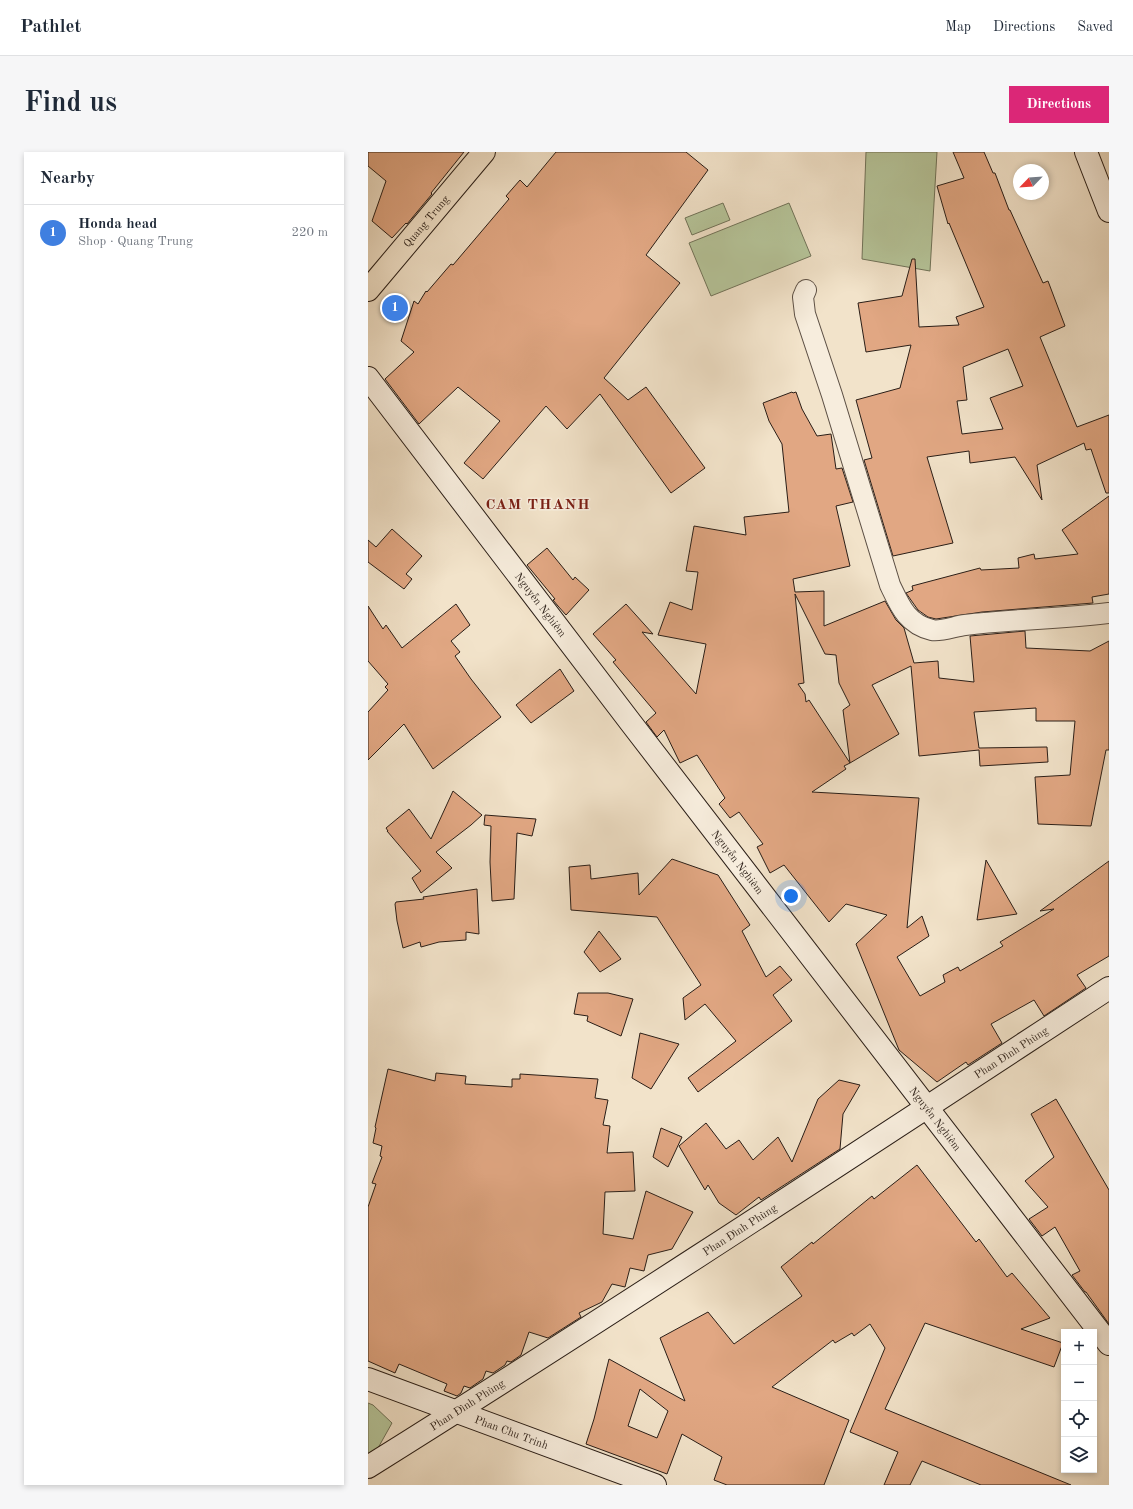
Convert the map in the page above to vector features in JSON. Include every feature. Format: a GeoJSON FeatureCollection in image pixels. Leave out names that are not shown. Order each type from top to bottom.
{"type":"FeatureCollection","features":[{"type":"Feature","properties":{"kind":"main road","name":"Quang Trung"},"geometry":{"type":"LineString","coordinates":[[368,290],[484,152]]}},
{"type":"Feature","properties":{"kind":"street"},"geometry":{"type":"LineString","coordinates":[[1086,152],[1109,211]]}},
{"type":"Feature","properties":{"kind":"street"},"geometry":{"type":"LineString","coordinates":[[806,290],[803,297],[805,314],[832,395],[890,585],[907,617],[916,624],[933,631],[965,625],[1109,614]]}},
{"type":"Feature","properties":{"kind":"street","name":"Nguyễn Nghiêm"},"geometry":{"type":"LineString","coordinates":[[368,378],[635,730],[1109,1344]]}},
{"type":"Feature","properties":{"kind":"street","name":"Phan Đình Phùng"},"geometry":{"type":"LineString","coordinates":[[368,1466],[456,1412],[927,1108],[1109,988]]}},
{"type":"Feature","properties":{"kind":"street","name":"Phan Chu Trinh"},"geometry":{"type":"LineString","coordinates":[[368,1379],[655,1485]]}},
{"type":"Feature","properties":{"kind":"green space"},"geometry":{"type":"Polygon","coordinates":[[[866,152],[937,152],[930,271],[862,259],[866,152]]]}},
{"type":"Feature","properties":{"kind":"green space"},"geometry":{"type":"Polygon","coordinates":[[[723,203],[730,220],[692,235],[685,218],[723,203]]]}},
{"type":"Feature","properties":{"kind":"green space"},"geometry":{"type":"Polygon","coordinates":[[[789,203],[811,256],[711,296],[689,243],[789,203]]]}},
{"type":"Feature","properties":{"kind":"green space"},"geometry":{"type":"Polygon","coordinates":[[[368,1403],[373,1405],[392,1423],[378,1448],[368,1454],[368,1403]]]}},
{"type":"Feature","properties":{"kind":"building"},"geometry":{"type":"Polygon","coordinates":[[[368,152],[464,152],[407,224],[406,223],[392,238],[372,221],[386,181],[368,166],[368,152]]]}},
{"type":"Feature","properties":{"kind":"building"},"geometry":{"type":"Polygon","coordinates":[[[556,152],[686,152],[708,170],[646,255],[680,283],[604,378],[628,400],[646,387],[705,468],[671,493],[600,394],[567,429],[546,406],[483,479],[464,463],[500,421],[458,387],[419,424],[385,379],[414,352],[401,341],[414,301],[418,304],[426,291],[427,292],[451,264],[453,265],[509,199],[506,196],[520,180],[527,187],[556,152]]]}},
{"type":"Feature","properties":{"kind":"building"},"geometry":{"type":"Polygon","coordinates":[[[953,152],[984,152],[993,173],[995,173],[1009,210],[1043,283],[1048,281],[1065,326],[1040,337],[1077,427],[1109,415],[1109,493],[1106,493],[1091,449],[1086,450],[1084,443],[1037,465],[1042,500],[1015,457],[970,463],[969,451],[927,457],[953,543],[893,556],[864,460],[872,458],[856,400],[900,388],[911,345],[866,352],[858,303],[902,296],[912,259],[915,259],[919,327],[959,325],[956,317],[984,307],[949,223],[948,224],[937,186],[964,178],[953,152]],[[1008,349],[963,367],[967,400],[957,401],[962,434],[1003,429],[990,398],[1023,386],[1008,349]]]}},
{"type":"Feature","properties":{"kind":"building"},"geometry":{"type":"Polygon","coordinates":[[[792,392],[796,392],[802,409],[817,436],[831,434],[836,469],[842,468],[853,502],[836,506],[850,566],[793,579],[795,592],[824,591],[824,626],[885,601],[896,620],[904,628],[914,663],[938,661],[939,678],[974,682],[970,636],[1025,631],[1026,648],[1090,651],[1109,641],[1109,750],[1106,750],[1091,826],[1038,824],[1035,777],[1070,775],[1075,721],[1036,721],[1036,708],[974,712],[979,748],[1047,747],[1048,762],[980,766],[979,750],[919,756],[911,666],[872,685],[899,734],[850,763],[844,766],[846,769],[812,792],[919,798],[907,928],[922,916],[929,936],[897,957],[920,996],[945,982],[943,975],[958,967],[960,971],[1003,946],[1000,942],[1054,909],[1040,911],[1109,861],[1109,956],[1077,975],[1086,988],[1044,1016],[1034,1000],[991,1024],[1002,1043],[968,1065],[966,1062],[937,1082],[899,1050],[856,944],[887,915],[846,904],[829,922],[784,865],[770,873],[757,847],[763,844],[739,812],[730,818],[719,804],[725,798],[697,755],[680,763],[664,730],[657,737],[646,722],[656,713],[613,662],[616,660],[593,634],[626,604],[653,634],[642,632],[696,694],[706,644],[658,635],[670,602],[692,610],[698,572],[686,571],[694,526],[746,535],[744,517],[789,512],[782,444],[769,421],[763,403],[792,392]],[[795,594],[804,683],[798,684],[805,694],[806,702],[809,700],[850,763],[843,710],[850,705],[839,683],[836,655],[825,654],[795,594]]]}},
{"type":"Feature","properties":{"kind":"building"},"geometry":{"type":"Polygon","coordinates":[[[1109,496],[1109,594],[1092,597],[1093,603],[982,612],[936,619],[928,617],[918,610],[906,593],[913,590],[912,586],[980,568],[981,570],[1019,568],[1018,558],[1034,554],[1035,559],[1078,554],[1062,530],[1109,496]]]}},
{"type":"Feature","properties":{"kind":"building"},"geometry":{"type":"Polygon","coordinates":[[[392,529],[422,556],[406,574],[412,579],[404,589],[368,562],[368,540],[376,547],[392,529]]]}},
{"type":"Feature","properties":{"kind":"building"},"geometry":{"type":"Polygon","coordinates":[[[547,548],[573,580],[575,577],[589,590],[566,615],[527,565],[547,548]]]}},
{"type":"Feature","properties":{"kind":"building"},"geometry":{"type":"Polygon","coordinates":[[[456,604],[470,625],[451,641],[460,652],[455,656],[501,717],[433,769],[404,724],[368,760],[368,712],[388,690],[385,687],[388,684],[368,661],[368,606],[383,629],[386,625],[402,648],[456,604]]]}},
{"type":"Feature","properties":{"kind":"building"},"geometry":{"type":"Polygon","coordinates":[[[560,669],[574,691],[531,723],[516,705],[560,669]]]}},
{"type":"Feature","properties":{"kind":"building"},"geometry":{"type":"Polygon","coordinates":[[[453,791],[482,815],[436,852],[452,868],[421,893],[412,878],[421,871],[386,828],[409,809],[431,839],[453,791]]]}},
{"type":"Feature","properties":{"kind":"building"},"geometry":{"type":"Polygon","coordinates":[[[485,815],[536,819],[532,836],[517,833],[514,899],[492,901],[490,862],[491,826],[484,825],[485,815]]]}},
{"type":"Feature","properties":{"kind":"building"},"geometry":{"type":"Polygon","coordinates":[[[672,859],[718,875],[750,925],[742,931],[766,977],[780,966],[792,980],[773,995],[792,1021],[698,1092],[688,1078],[736,1041],[705,1004],[685,1020],[683,998],[701,985],[657,917],[571,910],[569,867],[590,865],[591,879],[638,873],[639,895],[672,859]]]}},
{"type":"Feature","properties":{"kind":"building"},"geometry":{"type":"Polygon","coordinates":[[[986,860],[1017,914],[977,920],[986,860]]]}},
{"type":"Feature","properties":{"kind":"building"},"geometry":{"type":"Polygon","coordinates":[[[477,889],[479,934],[466,932],[466,940],[439,942],[421,947],[420,942],[403,948],[397,921],[396,902],[424,899],[423,897],[477,889]]]}},
{"type":"Feature","properties":{"kind":"building"},"geometry":{"type":"Polygon","coordinates":[[[599,931],[621,959],[600,972],[584,952],[599,931]]]}},
{"type":"Feature","properties":{"kind":"building"},"geometry":{"type":"Polygon","coordinates":[[[578,993],[608,993],[633,999],[621,1036],[587,1021],[588,1016],[574,1014],[578,993]]]}},
{"type":"Feature","properties":{"kind":"building"},"geometry":{"type":"Polygon","coordinates":[[[640,1033],[679,1044],[651,1089],[632,1078],[640,1033]]]}},
{"type":"Feature","properties":{"kind":"building"},"geometry":{"type":"Polygon","coordinates":[[[388,1069],[435,1081],[436,1073],[466,1076],[465,1084],[512,1087],[512,1079],[520,1079],[520,1074],[598,1079],[595,1098],[608,1100],[603,1125],[610,1126],[607,1153],[633,1152],[635,1191],[605,1192],[603,1234],[633,1239],[646,1191],[693,1212],[672,1249],[648,1255],[644,1271],[630,1268],[625,1287],[612,1284],[602,1302],[579,1313],[581,1317],[548,1338],[529,1332],[521,1355],[511,1362],[507,1361],[505,1365],[493,1373],[486,1371],[483,1379],[470,1388],[464,1386],[461,1393],[457,1396],[444,1391],[447,1384],[399,1364],[395,1373],[368,1361],[368,1207],[376,1184],[372,1183],[382,1157],[380,1156],[382,1146],[373,1143],[375,1127],[388,1069]]]}},
{"type":"Feature","properties":{"kind":"building"},"geometry":{"type":"Polygon","coordinates":[[[839,1080],[860,1085],[843,1114],[840,1149],[761,1200],[759,1197],[736,1215],[719,1203],[708,1185],[705,1190],[679,1146],[706,1123],[726,1149],[739,1140],[753,1160],[778,1137],[792,1162],[818,1099],[839,1080]]]}},
{"type":"Feature","properties":{"kind":"building"},"geometry":{"type":"Polygon","coordinates":[[[1056,1099],[1109,1190],[1109,1324],[1072,1275],[1080,1271],[1055,1227],[1042,1236],[1029,1219],[1048,1207],[1025,1181],[1054,1157],[1031,1114],[1056,1099]]]}},
{"type":"Feature","properties":{"kind":"building"},"geometry":{"type":"Polygon","coordinates":[[[661,1128],[682,1137],[668,1167],[653,1157],[661,1128]]]}},
{"type":"Feature","properties":{"kind":"building"},"geometry":{"type":"Polygon","coordinates":[[[917,1165],[976,1242],[979,1239],[1007,1277],[1012,1273],[1050,1318],[1021,1329],[1061,1342],[1061,1348],[1054,1367],[925,1323],[885,1409],[1071,1485],[981,1485],[922,1461],[910,1485],[884,1485],[898,1452],[850,1432],[885,1348],[870,1324],[854,1336],[852,1333],[835,1343],[833,1340],[772,1387],[849,1420],[824,1485],[727,1485],[714,1480],[722,1457],[682,1434],[667,1474],[586,1444],[609,1359],[685,1401],[660,1338],[708,1312],[734,1344],[802,1296],[781,1267],[812,1242],[813,1244],[872,1196],[874,1199],[917,1165]],[[640,1389],[628,1426],[657,1438],[668,1411],[640,1389]]]}},
{"type":"Feature","properties":{"kind":"place","name":"Honda head"},"geometry":{"type":"Point","coordinates":[395,308]}},
{"type":"Feature","properties":{"kind":"district","name":"CAM THANH"},"geometry":{"type":"Point","coordinates":[538,504]}}]}
